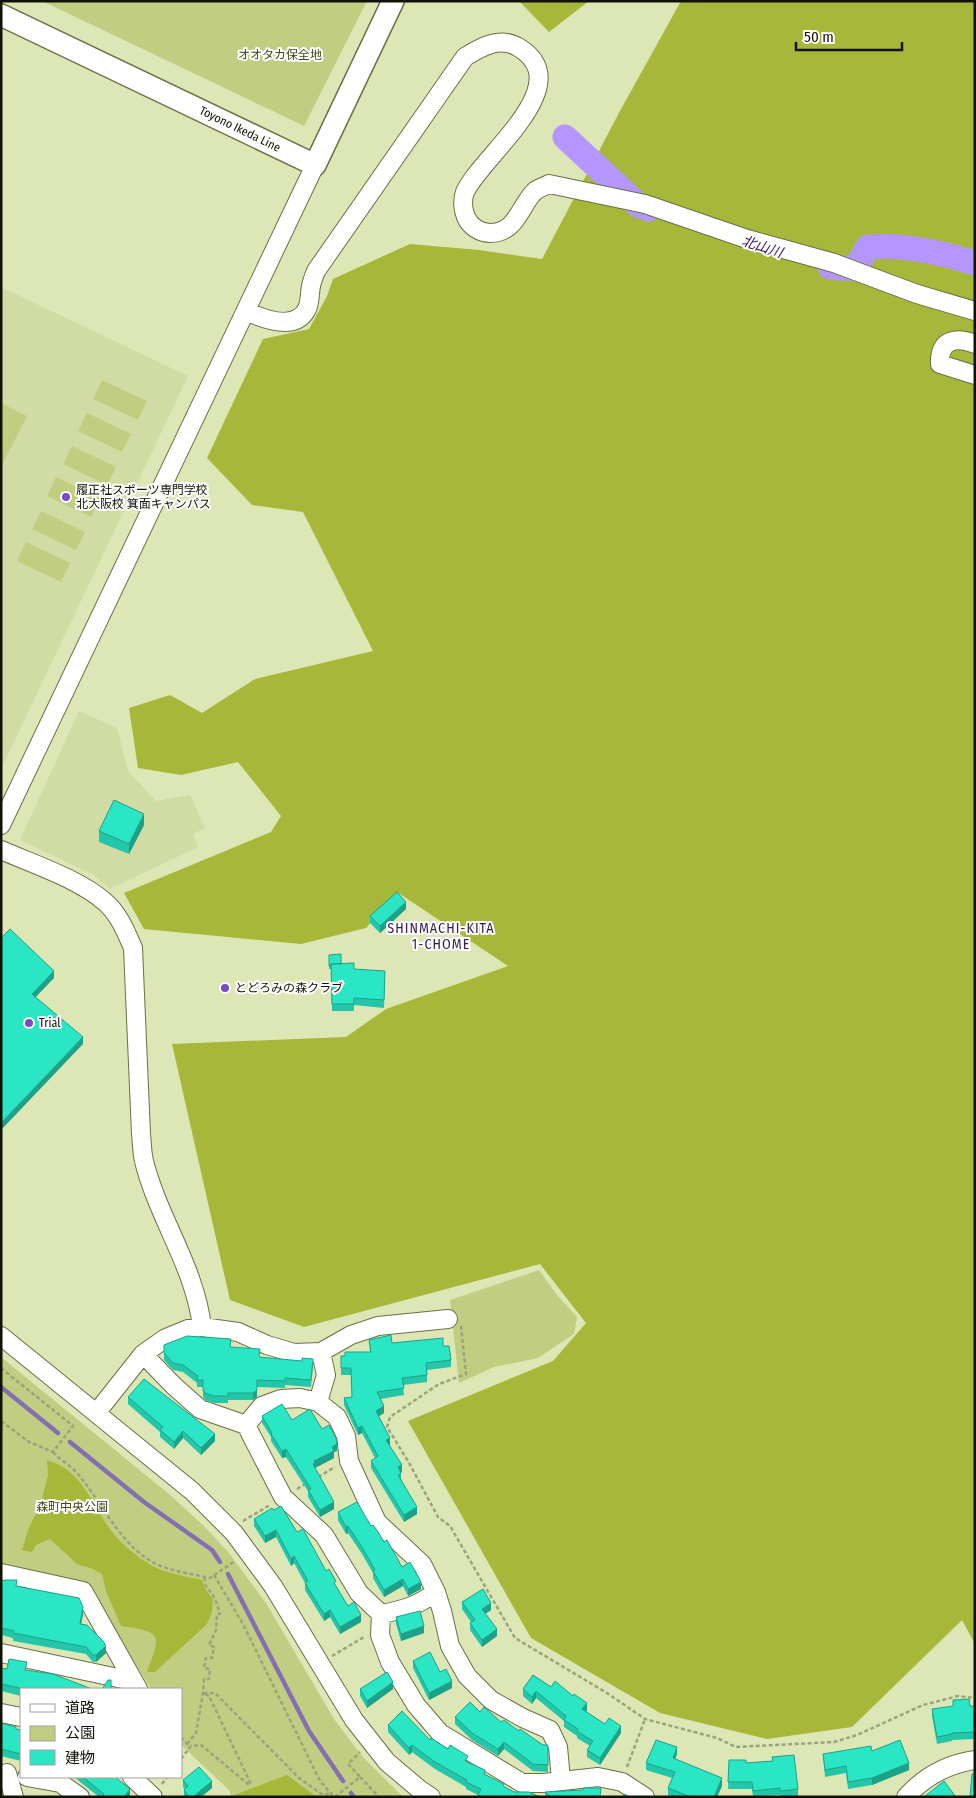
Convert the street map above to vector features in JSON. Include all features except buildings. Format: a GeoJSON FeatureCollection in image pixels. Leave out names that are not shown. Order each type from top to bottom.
{"type":"FeatureCollection","features":[{"type":"Feature","properties":{"kind":"main road"},"geometry":{"type":"LineString","coordinates":[[316,165],[393,1]]}},
{"type":"Feature","properties":{"kind":"main road","name":"Toyono Ikeda Line"},"geometry":{"type":"LineString","coordinates":[[1,15],[316,165]]}},
{"type":"Feature","properties":{"kind":"street"},"geometry":{"type":"LineString","coordinates":[[246,311],[263,319],[280,323],[295,320],[306,311],[311,298],[311,283],[316,271],[465,57],[483,46],[502,42],[518,46],[530,58],[537,69],[538,85],[535,99],[524,116],[465,192],[463,210],[468,222],[478,230],[491,233],[506,230],[516,220],[536,190],[549,184],[644,204],[747,239],[834,263],[917,294],[975,311]]}},
{"type":"Feature","properties":{"kind":"street"},"geometry":{"type":"LineString","coordinates":[[1,825],[316,165]]}},
{"type":"Feature","properties":{"kind":"street"},"geometry":{"type":"LineString","coordinates":[[975,344],[956,339],[948,342],[940,355],[940,364],[975,375]]}},
{"type":"Feature","properties":{"kind":"street"},"geometry":{"type":"LineString","coordinates":[[1,850],[85,888],[106,903],[123,925],[133,948],[141,1134],[144,1160],[152,1185],[193,1283],[200,1307],[202,1326]]}},
{"type":"Feature","properties":{"kind":"street"},"geometry":{"type":"LineString","coordinates":[[97,1412],[143,1354],[166,1338],[188,1329],[202,1326],[238,1332],[267,1345],[294,1353],[321,1352],[351,1335],[378,1326],[448,1319]]}},
{"type":"Feature","properties":{"kind":"street"},"geometry":{"type":"LineString","coordinates":[[1,1336],[192,1491],[234,1533],[273,1586],[354,1720],[387,1762],[431,1797]]}},
{"type":"Feature","properties":{"kind":"street"},"geometry":{"type":"LineString","coordinates":[[318,1402],[326,1375],[321,1352]]}},
{"type":"Feature","properties":{"kind":"street"},"geometry":{"type":"LineString","coordinates":[[143,1354],[174,1386],[200,1409],[246,1425],[284,1497],[324,1535],[359,1593],[381,1621],[380,1635],[390,1662],[416,1706],[440,1733],[522,1783],[544,1783],[598,1777],[621,1782],[644,1797]]}},
{"type":"Feature","properties":{"kind":"street"},"geometry":{"type":"LineString","coordinates":[[246,1425],[262,1406],[281,1398],[300,1398],[318,1402],[337,1417],[346,1436],[350,1461],[377,1522],[422,1564],[436,1592],[450,1646],[467,1676],[491,1700],[523,1718],[550,1730],[558,1748],[560,1780]]}},
{"type":"Feature","properties":{"kind":"street"},"geometry":{"type":"LineString","coordinates":[[1,1573],[83,1591],[135,1685]]}},
{"type":"Feature","properties":{"kind":"street"},"geometry":{"type":"LineString","coordinates":[[381,1621],[420,1604],[436,1592]]}},
{"type":"Feature","properties":{"kind":"street"},"geometry":{"type":"LineString","coordinates":[[1,1653],[135,1685]]}},
{"type":"Feature","properties":{"kind":"street"},"geometry":{"type":"LineString","coordinates":[[1,1712],[20,1717]]}},
{"type":"Feature","properties":{"kind":"street"},"geometry":{"type":"LineString","coordinates":[[906,1797],[913,1789],[942,1769],[975,1760]]}},
{"type":"Feature","properties":{"kind":"street"},"geometry":{"type":"LineString","coordinates":[[10,1773],[14,1797]]}},
{"type":"Feature","properties":{"kind":"street"},"geometry":{"type":"LineString","coordinates":[[32,1778],[60,1783],[80,1797]]}},
{"type":"Feature","properties":{"kind":"street"},"geometry":{"type":"LineString","coordinates":[[133,1778],[153,1797]]}},
{"type":"Feature","properties":{"kind":"path"},"geometry":{"type":"LineString","coordinates":[[448,1319],[460,1317],[466,1374],[439,1384],[390,1417],[387,1427],[438,1517],[450,1526],[514,1638],[584,1679],[645,1719],[717,1738],[736,1748],[834,1742],[858,1734],[923,1705],[958,1696],[975,1698]]}},
{"type":"Feature","properties":{"kind":"path"},"geometry":{"type":"LineString","coordinates":[[1,1368],[73,1426]]}},
{"type":"Feature","properties":{"kind":"path"},"geometry":{"type":"LineString","coordinates":[[52,1452],[78,1420]]}},
{"type":"Feature","properties":{"kind":"path"},"geometry":{"type":"LineString","coordinates":[[1,1421],[29,1442],[52,1452],[76,1471],[125,1538],[140,1553],[154,1563],[210,1578],[235,1561]]}},
{"type":"Feature","properties":{"kind":"path"},"geometry":{"type":"LineString","coordinates":[[214,1575],[243,1624],[320,1781],[334,1796]]}},
{"type":"Feature","properties":{"kind":"path"},"geometry":{"type":"LineString","coordinates":[[187,1744],[196,1733],[204,1679],[209,1680],[210,1670],[204,1668],[206,1658],[212,1658],[214,1647],[209,1645],[216,1630],[217,1614],[220,1614],[217,1601],[206,1586],[204,1576]]}},
{"type":"Feature","properties":{"kind":"path"},"geometry":{"type":"LineString","coordinates":[[329,1658],[381,1621]]}},
{"type":"Feature","properties":{"kind":"path"},"geometry":{"type":"LineString","coordinates":[[203,1693],[215,1693],[298,1778],[323,1795],[334,1796],[360,1776]]}},
{"type":"Feature","properties":{"kind":"path"},"geometry":{"type":"LineString","coordinates":[[182,1758],[190,1747],[202,1745],[248,1784],[251,1784],[209,1696],[203,1693]]}},
{"type":"Feature","properties":{"kind":"path"},"geometry":{"type":"LineString","coordinates":[[621,1782],[645,1719]]}},
{"type":"Feature","properties":{"kind":"path"},"geometry":{"type":"LineString","coordinates":[[182,1738],[190,1747]]}},
{"type":"Feature","properties":{"kind":"path"},"geometry":{"type":"LineString","coordinates":[[360,1752],[348,1764],[379,1797]]}},
{"type":"Feature","properties":{"kind":"shaded area","name":"履正社スポーツ専門学校 北大阪校 箕面キャンパス"},"geometry":{"type":"Polygon","coordinates":[[[1,287],[188,376],[1,769],[1,287]]]}},
{"type":"Feature","properties":{"kind":"shaded area"},"geometry":{"type":"Polygon","coordinates":[[[79,711],[117,728],[128,771],[156,801],[190,795],[205,828],[193,834],[198,847],[110,889],[92,874],[20,840],[79,711]]]}},
{"type":"Feature","properties":{"kind":"green space","name":"オオタカ保全地"},"geometry":{"type":"Polygon","coordinates":[[[42,1],[367,1],[304,126],[42,1]]]}},
{"type":"Feature","properties":{"kind":"green space"},"geometry":{"type":"Polygon","coordinates":[[[519,1],[589,1],[549,32],[519,1]]]}},
{"type":"Feature","properties":{"kind":"green space"},"geometry":{"type":"Polygon","coordinates":[[[681,1],[975,1],[975,1644],[962,1620],[852,1727],[767,1739],[660,1713],[531,1638],[408,1421],[553,1361],[586,1323],[540,1264],[304,1327],[230,1300],[172,1044],[346,1037],[386,1009],[508,966],[397,892],[366,928],[301,944],[144,929],[124,893],[271,832],[281,816],[238,762],[181,775],[138,768],[129,708],[170,695],[202,713],[255,679],[373,651],[303,512],[252,505],[207,458],[263,339],[309,329],[327,296],[333,279],[410,244],[479,250],[542,259],[620,111],[681,1]]]}},
{"type":"Feature","properties":{"kind":"green space"},"geometry":{"type":"Polygon","coordinates":[[[102,380],[147,401],[138,420],[93,399],[102,380]]]}},
{"type":"Feature","properties":{"kind":"green space"},"geometry":{"type":"Polygon","coordinates":[[[1,403],[27,416],[1,467],[1,403]]]}},
{"type":"Feature","properties":{"kind":"green space"},"geometry":{"type":"Polygon","coordinates":[[[87,413],[131,434],[122,452],[78,431],[87,413]]]}},
{"type":"Feature","properties":{"kind":"green space"},"geometry":{"type":"Polygon","coordinates":[[[72,446],[116,467],[107,485],[63,464],[72,446]]]}},
{"type":"Feature","properties":{"kind":"green space"},"geometry":{"type":"Polygon","coordinates":[[[56,477],[100,498],[91,517],[47,496],[56,477]]]}},
{"type":"Feature","properties":{"kind":"green space"},"geometry":{"type":"Polygon","coordinates":[[[41,511],[85,532],[76,550],[32,529],[41,511]]]}},
{"type":"Feature","properties":{"kind":"green space"},"geometry":{"type":"Polygon","coordinates":[[[26,542],[70,563],[61,582],[17,561],[26,542]]]}},
{"type":"Feature","properties":{"kind":"green space"},"geometry":{"type":"Polygon","coordinates":[[[539,1270],[557,1295],[577,1317],[574,1334],[538,1358],[494,1367],[459,1383],[450,1300],[539,1270]]]}},
{"type":"Feature","properties":{"kind":"green space","name":"森町中央公園"},"geometry":{"type":"Polygon","coordinates":[[[1,1357],[169,1494],[204,1526],[229,1553],[266,1603],[334,1719],[362,1756],[403,1797],[232,1797],[229,1790],[182,1746],[182,1688],[150,1688],[85,1582],[1,1565],[1,1357]]]}},
{"type":"Feature","properties":{"kind":"green space"},"geometry":{"type":"Polygon","coordinates":[[[47,1460],[61,1466],[72,1474],[89,1495],[111,1531],[129,1549],[147,1563],[159,1569],[202,1580],[206,1590],[213,1599],[212,1612],[207,1624],[155,1672],[147,1672],[155,1650],[155,1637],[145,1630],[121,1626],[106,1591],[102,1574],[77,1564],[50,1539],[36,1545],[32,1552],[22,1550],[28,1530],[40,1505],[48,1476],[47,1460]]]}},
{"type":"Feature","properties":{"kind":"green space"},"geometry":{"type":"Polygon","coordinates":[[[287,1775],[317,1797],[232,1796],[287,1775]]]}},
{"type":"Feature","properties":{"kind":"waterway","name":"北山川"},"geometry":{"type":"LineString","coordinates":[[565,137],[638,205],[649,209]]}},
{"type":"Feature","properties":{"kind":"waterway","name":"北山川"},"geometry":{"type":"LineString","coordinates":[[830,267],[855,269],[868,247],[881,246],[922,250],[949,255],[975,263]]}},
{"type":"Feature","properties":{"kind":"waterway"},"geometry":{"type":"LineString","coordinates":[[1,1387],[58,1433]]}},
{"type":"Feature","properties":{"kind":"waterway"},"geometry":{"type":"LineString","coordinates":[[70,1442],[144,1502],[212,1550],[220,1562]]}},
{"type":"Feature","properties":{"kind":"waterway"},"geometry":{"type":"LineString","coordinates":[[228,1574],[309,1731],[343,1781]]}},
{"type":"Feature","properties":{"kind":"waterway"},"geometry":{"type":"LineString","coordinates":[[351,1793],[354,1797]]}},
{"type":"Feature","properties":{"kind":"place","name":"履正社スポーツ専門学校 北大阪校 箕面キャンパス"},"geometry":{"type":"Point","coordinates":[66,497]}},
{"type":"Feature","properties":{"kind":"place","name":"とどろみの森クラブ"},"geometry":{"type":"Point","coordinates":[225,988]}},
{"type":"Feature","properties":{"kind":"place","name":"Trial"},"geometry":{"type":"Point","coordinates":[29,1023]}},
{"type":"Feature","properties":{"kind":"district","name":"SHINMACHI-KITA 1-CHOME"},"geometry":{"type":"Point","coordinates":[441,936]}}]}
